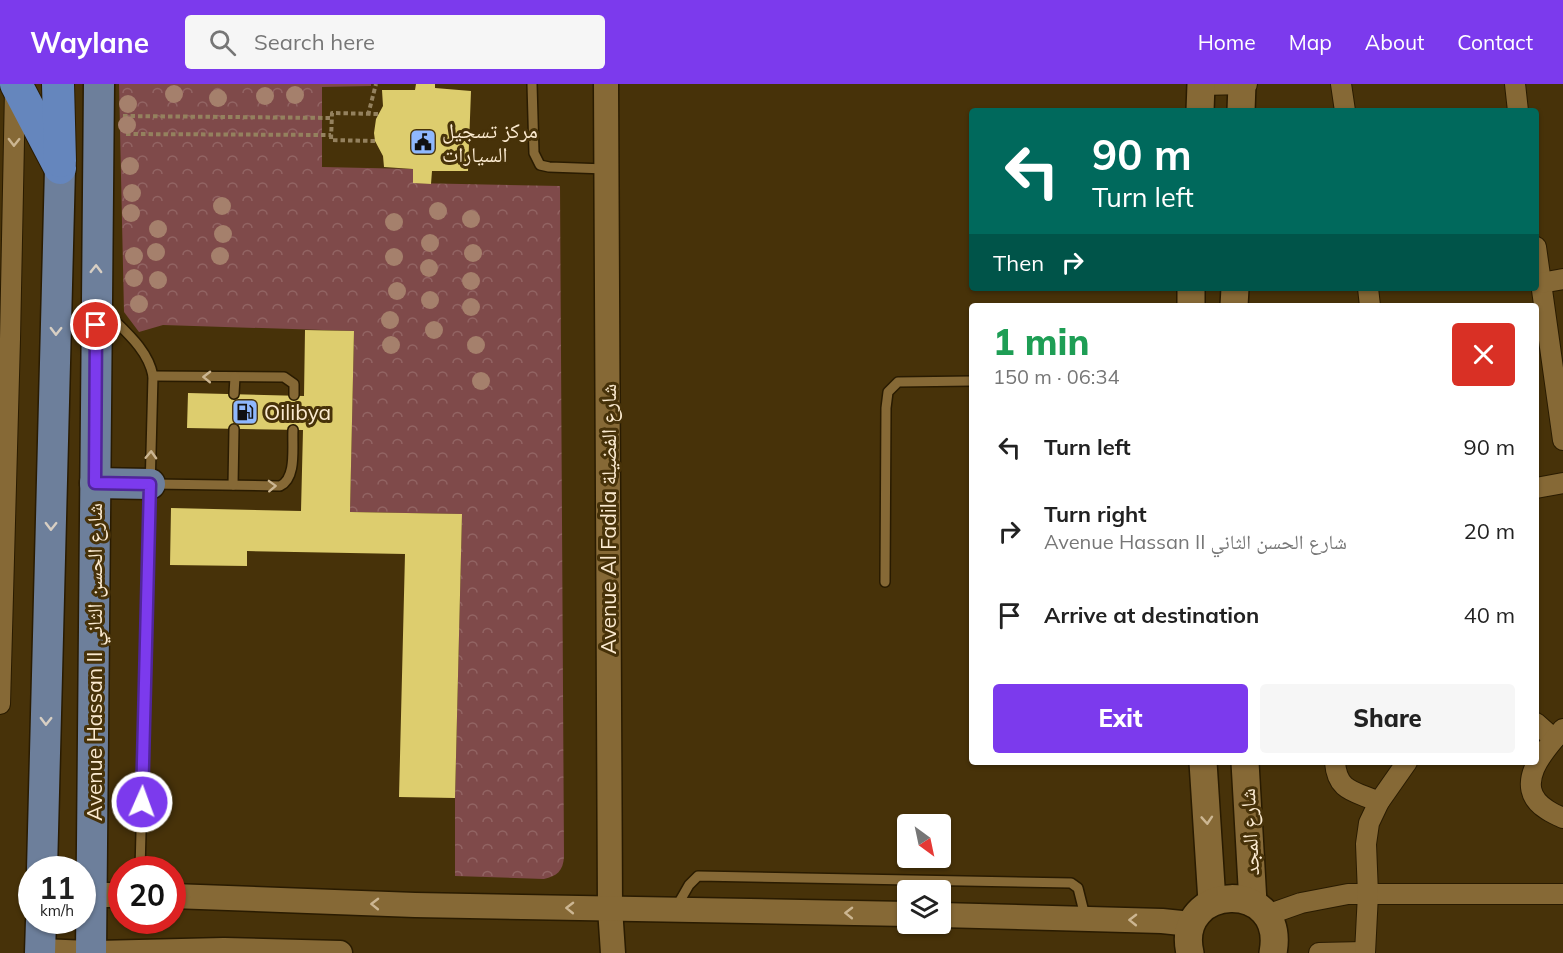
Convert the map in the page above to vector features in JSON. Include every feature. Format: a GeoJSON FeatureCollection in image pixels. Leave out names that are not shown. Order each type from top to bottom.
{"type":"FeatureCollection","features":[{"type":"Feature","properties":{"kind":"highway"},"geometry":{"type":"LineString","coordinates":[[15,84],[60,168]]}},
{"type":"Feature","properties":{"kind":"highway","name":"Avenue Hassan II شارع الحسن الثاني"},"geometry":{"type":"LineString","coordinates":[[58,84],[60,168]]}},
{"type":"Feature","properties":{"kind":"main road","name":"Avenue Hassan II شارع الحسن الثاني"},"geometry":{"type":"LineString","coordinates":[[90,953],[99,895],[95,483],[99,84]]}},
{"type":"Feature","properties":{"kind":"main road"},"geometry":{"type":"LineString","coordinates":[[1200,108],[1201,84]]}},
{"type":"Feature","properties":{"kind":"main road"},"geometry":{"type":"LineString","coordinates":[[1241,108],[1242,84]]}},
{"type":"Feature","properties":{"kind":"main road","name":"Avenue Hassan II شارع الحسن الثاني"},"geometry":{"type":"LineString","coordinates":[[42,856],[60,168]]}},
{"type":"Feature","properties":{"kind":"main road"},"geometry":{"type":"LineString","coordinates":[[95,483],[150,484]]}},
{"type":"Feature","properties":{"kind":"main road","name":"شارع المجد"},"geometry":{"type":"LineString","coordinates":[[1203,765],[1212,902]]}},
{"type":"Feature","properties":{"kind":"main road","name":"شارع المجد"},"geometry":{"type":"LineString","coordinates":[[1245,765],[1260,909],[1274,927],[1276,941],[1273,953]]}},
{"type":"Feature","properties":{"kind":"main road"},"geometry":{"type":"LineString","coordinates":[[1190,953],[1191,924],[1212,902],[1226,898],[1240,898],[1260,909]]}},
{"type":"Feature","properties":{"kind":"main road"},"geometry":{"type":"LineString","coordinates":[[40,952],[41,934]]}},
{"type":"Feature","properties":{"kind":"street"},"geometry":{"type":"LineString","coordinates":[[0,705],[11,327],[15,84]]}},
{"type":"Feature","properties":{"kind":"street","name":"Avenue Al Fadila شارع الفضيلة"},"geometry":{"type":"LineString","coordinates":[[606,84],[610,909],[613,953]]}},
{"type":"Feature","properties":{"kind":"street"},"geometry":{"type":"LineString","coordinates":[[1201,84],[1247,84]]}},
{"type":"Feature","properties":{"kind":"street"},"geometry":{"type":"LineString","coordinates":[[1341,84],[1345,108]]}},
{"type":"Feature","properties":{"kind":"street"},"geometry":{"type":"LineString","coordinates":[[1515,84],[1518,108]]}},
{"type":"Feature","properties":{"kind":"street"},"geometry":{"type":"LineString","coordinates":[[1539,270],[1560,399],[1563,440]]}},
{"type":"Feature","properties":{"kind":"street"},"geometry":{"type":"LineString","coordinates":[[1541,284],[1563,279]]}},
{"type":"Feature","properties":{"kind":"street"},"geometry":{"type":"LineString","coordinates":[[1539,487],[1563,483]]}},
{"type":"Feature","properties":{"kind":"street"},"geometry":{"type":"LineString","coordinates":[[1539,724],[1558,734],[1539,758]]}},
{"type":"Feature","properties":{"kind":"street"},"geometry":{"type":"LineString","coordinates":[[1335,765],[1336,776],[1342,785],[1379,802]]}},
{"type":"Feature","properties":{"kind":"street"},"geometry":{"type":"LineString","coordinates":[[1320,953],[1365,952],[1368,894],[1366,844],[1369,823],[1379,802],[1405,765]]}},
{"type":"Feature","properties":{"kind":"street"},"geometry":{"type":"LineString","coordinates":[[1534,765],[1532,788],[1535,797],[1544,808],[1563,818]]}},
{"type":"Feature","properties":{"kind":"street"},"geometry":{"type":"LineString","coordinates":[[1260,909],[1348,894],[1563,894]]}},
{"type":"Feature","properties":{"kind":"street"},"geometry":{"type":"LineString","coordinates":[[186,897],[610,909],[897,914]]}},
{"type":"Feature","properties":{"kind":"street"},"geometry":{"type":"LineString","coordinates":[[951,915],[1162,921],[1191,924]]}},
{"type":"Feature","properties":{"kind":"street"},"geometry":{"type":"LineString","coordinates":[[40,952],[90,953]]}},
{"type":"Feature","properties":{"kind":"street"},"geometry":{"type":"LineString","coordinates":[[96,953],[340,953]]}},
{"type":"Feature","properties":{"kind":"lane"},"geometry":{"type":"LineString","coordinates":[[532,84],[534,153],[540,165],[606,169]]}},
{"type":"Feature","properties":{"kind":"lane"},"geometry":{"type":"LineString","coordinates":[[96,302],[147,355],[153,376],[141,856]]}},
{"type":"Feature","properties":{"kind":"lane"},"geometry":{"type":"LineString","coordinates":[[153,376],[284,377],[294,384],[294,395]]}},
{"type":"Feature","properties":{"kind":"lane"},"geometry":{"type":"LineString","coordinates":[[234,394],[235,377]]}},
{"type":"Feature","properties":{"kind":"lane"},"geometry":{"type":"LineString","coordinates":[[885,582],[888,392],[898,382],[969,381]]}},
{"type":"Feature","properties":{"kind":"lane"},"geometry":{"type":"LineString","coordinates":[[233,485],[234,429]]}},
{"type":"Feature","properties":{"kind":"lane"},"geometry":{"type":"LineString","coordinates":[[150,484],[280,486],[285,484],[291,474],[293,430]]}},
{"type":"Feature","properties":{"kind":"lane"},"geometry":{"type":"LineString","coordinates":[[676,909],[689,885],[698,876],[1071,883],[1078,888],[1085,919]]}},
{"type":"Feature","properties":{"kind":"path"},"geometry":{"type":"LineString","coordinates":[[368,115],[376,84]]}},
{"type":"Feature","properties":{"kind":"path"},"geometry":{"type":"LineString","coordinates":[[375,141],[331,140],[332,113],[379,114]]}},
{"type":"Feature","properties":{"kind":"path"},"geometry":{"type":"LineString","coordinates":[[98,124],[332,118]]}},
{"type":"Feature","properties":{"kind":"path"},"geometry":{"type":"LineString","coordinates":[[98,124],[331,135]]}},
{"type":"Feature","properties":{"kind":"green space"},"geometry":{"type":"Polygon","coordinates":[[[119,84],[371,84],[371,86],[322,87],[322,167],[413,169],[413,183],[560,186],[564,857],[561,869],[552,876],[544,879],[455,876],[462,514],[350,512],[354,331],[163,325],[139,332],[124,312],[119,84]]]}},
{"type":"Feature","properties":{"kind":"building"},"geometry":{"type":"Polygon","coordinates":[[[416,84],[435,84],[435,88],[471,91],[468,171],[432,171],[431,184],[413,183],[413,169],[384,167],[383,156],[375,141],[374,133],[376,119],[383,106],[382,90],[415,90],[416,84]]]}},
{"type":"Feature","properties":{"kind":"building"},"geometry":{"type":"Polygon","coordinates":[[[305,330],[354,331],[350,512],[462,514],[455,798],[399,797],[405,554],[247,551],[247,566],[170,565],[171,508],[301,511],[303,430],[187,428],[188,393],[304,396],[305,330]]]}},
{"type":"Feature","properties":{"kind":"place","name":"مركز تسجيل السيارات"},"geometry":{"type":"Point","coordinates":[423,142]}},
{"type":"Feature","properties":{"kind":"place","name":"Oilibya"},"geometry":{"type":"Point","coordinates":[245,412]}},
{"type":"Feature","properties":{"kind":"route"},"geometry":{"type":"LineString","coordinates":[[96,325],[95,483],[150,484],[142,802]]}}]}
